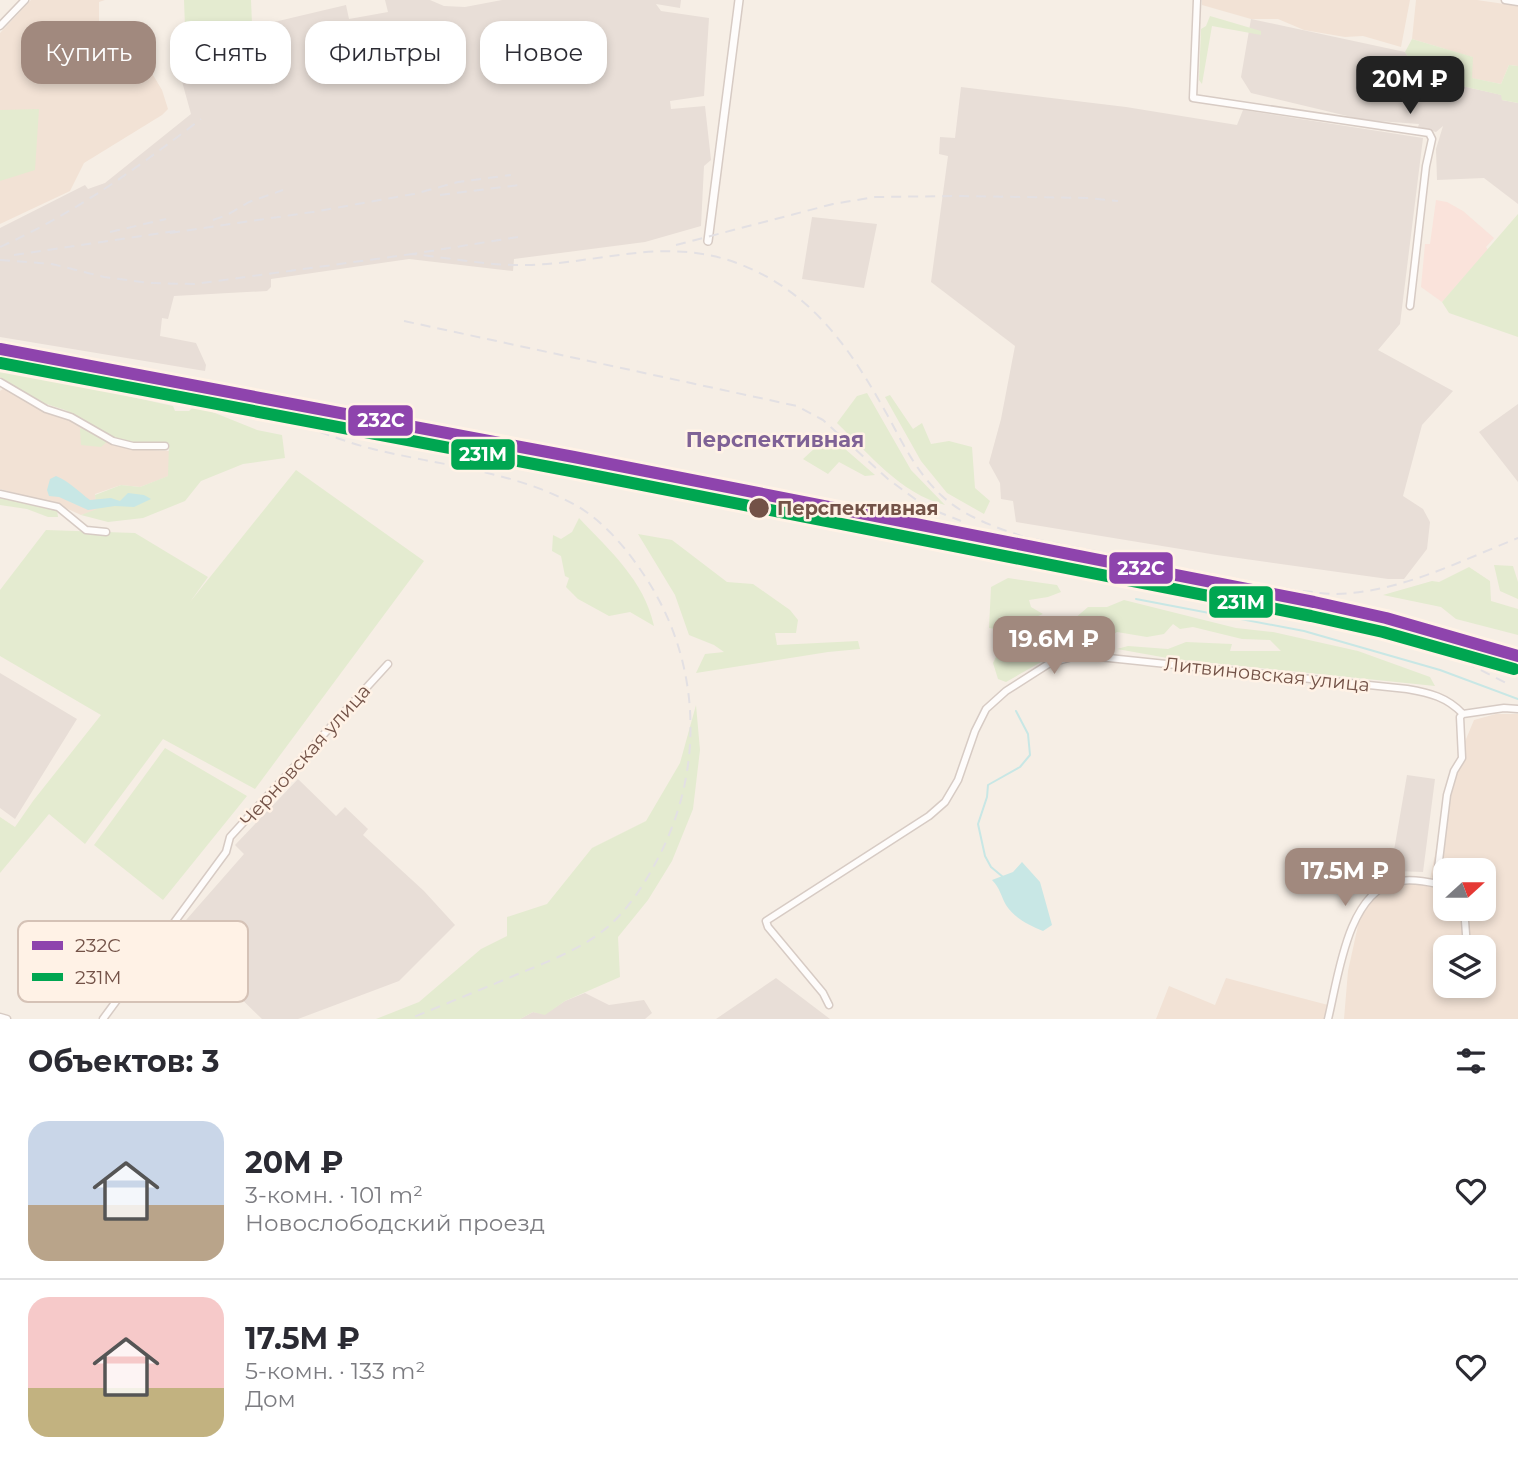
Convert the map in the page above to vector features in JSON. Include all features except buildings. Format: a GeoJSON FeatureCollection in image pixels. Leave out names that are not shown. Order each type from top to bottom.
{"type":"FeatureCollection","features":[{"type":"Feature","properties":{"kind":"street"},"geometry":{"type":"LineString","coordinates":[[0,26],[25,0]]}},
{"type":"Feature","properties":{"kind":"street"},"geometry":{"type":"LineString","coordinates":[[708,240],[739,0]]}},
{"type":"Feature","properties":{"kind":"street"},"geometry":{"type":"LineString","coordinates":[[1197,0],[1193,98],[1429,133],[1432,139],[1426,166],[1410,306]]}},
{"type":"Feature","properties":{"kind":"street"},"geometry":{"type":"LineString","coordinates":[[1504,0],[1518,2]]}},
{"type":"Feature","properties":{"kind":"street"},"geometry":{"type":"LineString","coordinates":[[0,382],[46,409],[71,417],[113,441],[133,446],[165,446]]}},
{"type":"Feature","properties":{"kind":"street"},"geometry":{"type":"LineString","coordinates":[[0,494],[58,507],[86,530],[106,532]]}},
{"type":"Feature","properties":{"kind":"street","name":"Литвиновская улица"},"geometry":{"type":"LineString","coordinates":[[829,1004],[766,921],[929,816],[946,802],[958,780],[975,731],[986,709],[1006,691],[1050,663],[1080,655],[1407,689],[1437,695],[1453,704],[1463,714]]}},
{"type":"Feature","properties":{"kind":"street","name":"Черновская улица"},"geometry":{"type":"LineString","coordinates":[[175,921],[226,852],[230,837],[388,664]]}},
{"type":"Feature","properties":{"kind":"street"},"geometry":{"type":"LineString","coordinates":[[1441,858],[1447,795],[1454,771],[1462,758],[1460,717],[1463,714],[1504,708],[1518,709]]}},
{"type":"Feature","properties":{"kind":"street"},"geometry":{"type":"LineString","coordinates":[[1328,1019],[1355,917],[1368,898],[1385,885],[1396,881],[1433,883]]}},
{"type":"Feature","properties":{"kind":"street","name":"Черновская улица"},"geometry":{"type":"LineString","coordinates":[[103,1019],[116,1002]]}},
{"type":"Feature","properties":{"kind":"street"},"geometry":{"type":"LineString","coordinates":[[0,1017],[7,1019]]}},
{"type":"Feature","properties":{"kind":"shaded area"},"geometry":{"type":"Polygon","coordinates":[[[31,0],[105,0],[99,2],[99,21],[21,21],[21,84],[156,84],[156,80],[168,109],[84,163],[70,191],[0,224],[0,33],[31,0]]]}},
{"type":"Feature","properties":{"kind":"shaded area"},"geometry":{"type":"Polygon","coordinates":[[[385,0],[430,0],[444,6],[465,7],[502,0],[681,0],[680,8],[656,4],[661,11],[709,18],[704,96],[670,101],[671,109],[705,106],[711,160],[704,166],[701,226],[645,242],[514,259],[513,271],[409,259],[271,279],[271,287],[267,291],[174,296],[168,319],[162,318],[160,336],[196,343],[206,365],[205,371],[0,337],[0,228],[85,185],[88,189],[105,183],[191,114],[183,84],[291,84],[291,21],[278,21],[346,5],[349,19],[388,12],[385,0]]]}},
{"type":"Feature","properties":{"kind":"shaded area"},"geometry":{"type":"Polygon","coordinates":[[[1202,0],[1410,0],[1401,47],[1363,36],[1345,37],[1304,30],[1278,19],[1251,19],[1202,5],[1202,0]]]}},
{"type":"Feature","properties":{"kind":"shaded area"},"geometry":{"type":"Polygon","coordinates":[[[1416,0],[1477,0],[1518,6],[1518,66],[1509,65],[1501,84],[1471,78],[1472,57],[1412,39],[1416,0]]]}},
{"type":"Feature","properties":{"kind":"shaded area"},"geometry":{"type":"Polygon","coordinates":[[[1251,19],[1405,52],[1410,60],[1435,70],[1462,86],[1502,95],[1502,100],[1518,103],[1518,204],[1484,178],[1437,180],[1436,149],[1443,126],[1436,132],[1418,127],[1419,124],[1364,120],[1251,93],[1241,77],[1251,19]]]}},
{"type":"Feature","properties":{"kind":"shaded area"},"geometry":{"type":"Polygon","coordinates":[[[961,87],[1126,107],[1237,125],[1243,110],[1423,138],[1400,324],[1378,350],[1453,391],[1422,425],[1403,496],[1423,509],[1430,522],[1427,549],[1404,579],[1217,555],[1016,522],[1013,501],[1001,499],[1000,483],[989,463],[1001,419],[1015,346],[931,282],[948,156],[939,154],[940,137],[955,138],[961,87]]]}},
{"type":"Feature","properties":{"kind":"shaded area"},"geometry":{"type":"Polygon","coordinates":[[[1436,200],[1447,202],[1463,211],[1494,238],[1486,247],[1488,250],[1442,302],[1421,287],[1425,244],[1430,244],[1436,200]]]}},
{"type":"Feature","properties":{"kind":"shaded area"},"geometry":{"type":"Polygon","coordinates":[[[812,217],[877,224],[864,288],[802,279],[812,217]]]}},
{"type":"Feature","properties":{"kind":"shaded area"},"geometry":{"type":"Polygon","coordinates":[[[0,386],[65,417],[81,426],[80,430],[115,444],[133,449],[169,451],[169,476],[140,487],[121,485],[95,494],[98,510],[81,515],[59,505],[0,489],[0,391],[3,389],[0,386]]]}},
{"type":"Feature","properties":{"kind":"shaded area"},"geometry":{"type":"Polygon","coordinates":[[[1518,404],[1518,482],[1479,432],[1518,404]]]}},
{"type":"Feature","properties":{"kind":"shaded area"},"geometry":{"type":"Polygon","coordinates":[[[0,673],[77,719],[15,819],[0,808],[0,673]]]}},
{"type":"Feature","properties":{"kind":"shaded area"},"geometry":{"type":"Polygon","coordinates":[[[1496,714],[1518,714],[1518,1019],[1344,1019],[1348,971],[1364,898],[1393,877],[1430,879],[1433,864],[1433,921],[1496,921],[1496,858],[1434,858],[1451,775],[1474,720],[1496,714]]]}},
{"type":"Feature","properties":{"kind":"shaded area"},"geometry":{"type":"Polygon","coordinates":[[[1407,775],[1435,779],[1423,872],[1395,871],[1392,862],[1407,775]]]}},
{"type":"Feature","properties":{"kind":"shaded area"},"geometry":{"type":"Polygon","coordinates":[[[298,779],[336,816],[345,807],[368,829],[363,835],[424,891],[455,925],[399,981],[298,1019],[262,1019],[245,1002],[248,1002],[248,921],[185,921],[244,854],[235,845],[298,779]]]}},
{"type":"Feature","properties":{"kind":"shaded area"},"geometry":{"type":"Polygon","coordinates":[[[776,978],[830,1019],[716,1019],[776,978]]]}},
{"type":"Feature","properties":{"kind":"shaded area"},"geometry":{"type":"Polygon","coordinates":[[[1226,978],[1328,1005],[1324,1019],[1156,1019],[1169,986],[1215,1005],[1226,978]]]}},
{"type":"Feature","properties":{"kind":"shaded area"},"geometry":{"type":"Polygon","coordinates":[[[585,993],[609,1005],[644,1000],[652,1013],[645,1019],[520,1019],[533,1012],[545,1014],[565,1001],[585,993]]]}},
{"type":"Feature","properties":{"kind":"green space"},"geometry":{"type":"Polygon","coordinates":[[[184,0],[251,0],[252,21],[185,21],[184,0]]]}},
{"type":"Feature","properties":{"kind":"green space"},"geometry":{"type":"Polygon","coordinates":[[[1210,16],[1261,31],[1261,35],[1212,26],[1202,84],[1199,80],[1201,29],[1206,26],[1210,16]]]}},
{"type":"Feature","properties":{"kind":"green space"},"geometry":{"type":"Polygon","coordinates":[[[1412,39],[1473,57],[1472,78],[1501,84],[1509,65],[1518,66],[1518,103],[1502,100],[1501,95],[1462,86],[1435,70],[1410,60],[1405,52],[1412,39]]]}},
{"type":"Feature","properties":{"kind":"green space"},"geometry":{"type":"Polygon","coordinates":[[[39,109],[35,170],[0,181],[0,110],[39,109]]]}},
{"type":"Feature","properties":{"kind":"green space"},"geometry":{"type":"Polygon","coordinates":[[[1518,214],[1518,337],[1449,313],[1442,302],[1518,214]]]}},
{"type":"Feature","properties":{"kind":"green space"},"geometry":{"type":"Polygon","coordinates":[[[0,368],[173,406],[175,411],[189,411],[195,405],[257,430],[282,435],[285,458],[243,464],[201,481],[185,501],[143,518],[108,522],[81,515],[97,509],[95,495],[121,485],[140,487],[168,476],[169,443],[137,443],[111,438],[101,447],[81,445],[82,419],[37,401],[0,377],[0,368]]]}},
{"type":"Feature","properties":{"kind":"green space"},"geometry":{"type":"Polygon","coordinates":[[[867,393],[911,470],[945,505],[929,500],[900,482],[837,423],[857,396],[867,393]]]}},
{"type":"Feature","properties":{"kind":"green space"},"geometry":{"type":"Polygon","coordinates":[[[890,395],[913,429],[922,423],[931,444],[949,441],[972,447],[975,488],[990,501],[984,514],[947,493],[921,461],[885,397],[890,395]]]}},
{"type":"Feature","properties":{"kind":"green space"},"geometry":{"type":"Polygon","coordinates":[[[829,435],[875,475],[865,476],[839,462],[828,474],[803,459],[829,435]]]}},
{"type":"Feature","properties":{"kind":"green space"},"geometry":{"type":"Polygon","coordinates":[[[296,470],[424,561],[255,789],[163,739],[85,844],[49,814],[0,873],[0,817],[15,827],[101,715],[0,656],[0,590],[46,530],[135,533],[208,577],[190,602],[296,470]]]}},
{"type":"Feature","properties":{"kind":"green space"},"geometry":{"type":"Polygon","coordinates":[[[0,497],[57,510],[58,517],[0,505],[0,497]]]}},
{"type":"Feature","properties":{"kind":"green space"},"geometry":{"type":"Polygon","coordinates":[[[579,518],[634,580],[654,626],[630,612],[609,616],[578,599],[566,587],[569,578],[565,576],[561,556],[552,551],[553,535],[561,539],[572,532],[579,518]]]}},
{"type":"Feature","properties":{"kind":"green space"},"geometry":{"type":"Polygon","coordinates":[[[638,534],[672,540],[727,582],[753,584],[790,610],[798,620],[796,633],[775,633],[777,645],[858,641],[860,649],[696,673],[705,654],[724,652],[689,635],[675,595],[638,534]]]}},
{"type":"Feature","properties":{"kind":"green space"},"geometry":{"type":"Polygon","coordinates":[[[1494,565],[1513,566],[1518,582],[1518,599],[1500,591],[1494,565]]]}},
{"type":"Feature","properties":{"kind":"green space"},"geometry":{"type":"Polygon","coordinates":[[[1469,567],[1490,581],[1491,601],[1518,609],[1518,635],[1456,619],[1441,607],[1383,595],[1432,581],[1439,582],[1469,567]]]}},
{"type":"Feature","properties":{"kind":"green space"},"geometry":{"type":"Polygon","coordinates":[[[1008,578],[1057,585],[1061,592],[1029,600],[1031,607],[1043,614],[1016,625],[1011,617],[1003,630],[989,628],[991,587],[1008,578]]]}},
{"type":"Feature","properties":{"kind":"green space"},"geometry":{"type":"Polygon","coordinates":[[[1124,600],[1236,628],[1273,632],[1358,651],[1430,677],[1435,686],[1173,659],[1117,649],[1128,646],[1168,649],[1186,642],[1232,644],[1230,651],[1281,651],[1270,640],[1242,639],[1193,627],[1180,629],[1173,624],[1164,634],[1147,637],[1117,632],[1099,644],[1076,642],[1006,682],[998,679],[993,663],[997,655],[1013,642],[1062,620],[1074,619],[1088,607],[1107,607],[1124,600]]]}},
{"type":"Feature","properties":{"kind":"green space"},"geometry":{"type":"Polygon","coordinates":[[[696,705],[700,750],[693,809],[672,861],[648,900],[618,937],[620,977],[565,1001],[545,1015],[533,1012],[520,1019],[376,1019],[419,1002],[481,949],[507,936],[507,917],[547,904],[592,848],[646,821],[680,763],[696,705]]]}},
{"type":"Feature","properties":{"kind":"green space"},"geometry":{"type":"Polygon","coordinates":[[[165,748],[247,796],[163,900],[94,845],[165,748]]]}},
{"type":"Feature","properties":{"kind":"water"},"geometry":{"type":"Polygon","coordinates":[[[56,476],[90,500],[111,498],[120,501],[128,493],[144,495],[151,499],[134,507],[115,506],[88,510],[59,497],[49,496],[47,490],[50,479],[56,476]]]}},
{"type":"Feature","properties":{"kind":"water"},"geometry":{"type":"Polygon","coordinates":[[[1022,862],[1040,882],[1052,925],[1043,931],[1014,914],[992,880],[1013,872],[1022,862]]]}},
{"type":"Feature","properties":{"kind":"waterway"},"geometry":{"type":"LineString","coordinates":[[1136,599],[1304,631],[1440,670],[1518,699]]}},
{"type":"Feature","properties":{"kind":"waterway"},"geometry":{"type":"LineString","coordinates":[[1003,877],[991,867],[985,856],[978,824],[988,785],[1020,767],[1030,755],[1028,734],[1016,711]]}},
{"type":"Feature","properties":{"kind":"railway"},"geometry":{"type":"LineString","coordinates":[[0,247],[54,220],[104,189],[201,119]]}},
{"type":"Feature","properties":{"kind":"railway"},"geometry":{"type":"LineString","coordinates":[[170,233],[319,211],[414,194],[458,182],[511,175]]}},
{"type":"Feature","properties":{"kind":"railway"},"geometry":{"type":"LineString","coordinates":[[440,195],[519,185]]}},
{"type":"Feature","properties":{"kind":"railway"},"geometry":{"type":"LineString","coordinates":[[213,220],[249,202],[283,190]]}},
{"type":"Feature","properties":{"kind":"railway"},"geometry":{"type":"LineString","coordinates":[[676,245],[833,204],[875,197],[1089,198],[1118,201]]}},
{"type":"Feature","properties":{"kind":"railway"},"geometry":{"type":"LineString","coordinates":[[110,232],[166,219]]}},
{"type":"Feature","properties":{"kind":"railway"},"geometry":{"type":"LineString","coordinates":[[14,255],[176,231]]}},
{"type":"Feature","properties":{"kind":"railway"},"geometry":{"type":"LineString","coordinates":[[518,237],[412,254],[484,263],[528,265],[636,253],[688,252],[714,256],[768,277],[811,309],[846,349],[906,449],[933,487],[951,504],[972,516],[1027,538]]}},
{"type":"Feature","properties":{"kind":"railway"},"geometry":{"type":"LineString","coordinates":[[0,260],[52,264],[104,277],[149,283],[195,284],[412,254]]}},
{"type":"Feature","properties":{"kind":"railway"},"geometry":{"type":"LineString","coordinates":[[404,321],[797,406],[823,420],[888,479],[926,507],[961,521]]}},
{"type":"Feature","properties":{"kind":"railway"},"geometry":{"type":"LineString","coordinates":[[0,357],[214,395]]}},
{"type":"Feature","properties":{"kind":"railway"},"geometry":{"type":"LineString","coordinates":[[207,394],[259,409],[358,445],[503,477],[553,494],[577,506],[605,527],[636,563],[662,606],[677,641],[686,678],[690,715],[689,753],[683,790],[672,827],[656,862],[635,897],[608,927],[582,945],[409,1019]]}},
{"type":"Feature","properties":{"kind":"railway"},"geometry":{"type":"LineString","coordinates":[[307,413],[431,436]]}},
{"type":"Feature","properties":{"kind":"railway"},"geometry":{"type":"LineString","coordinates":[[421,434],[467,448],[519,459],[1317,612],[1417,642],[1508,684]]}},
{"type":"Feature","properties":{"kind":"railway"},"geometry":{"type":"LineString","coordinates":[[894,520],[991,531]]}},
{"type":"Feature","properties":{"kind":"railway"},"geometry":{"type":"LineString","coordinates":[[1019,536],[1293,590],[1337,594],[1384,588],[1407,581],[1518,538]]}},
{"type":"Feature","properties":{"kind":"railway"},"geometry":{"type":"LineString","coordinates":[[1393,626],[1444,635]]}},
{"type":"Feature","properties":{"kind":"transit line","name":"232C"},"geometry":{"type":"LineString","coordinates":[[0,349],[574,457],[1314,602],[1386,618],[1518,656]]}},
{"type":"Feature","properties":{"kind":"transit line","name":"231М"},"geometry":{"type":"LineString","coordinates":[[0,363],[571,471],[1311,616],[1383,632],[1514,669]]}},
{"type":"Feature","properties":{"kind":"place","name":"Перспективная"},"geometry":{"type":"Point","coordinates":[759,508]}},
{"type":"Feature","properties":{"kind":"district","name":"Перспективная"},"geometry":{"type":"Point","coordinates":[775,440]}}]}
